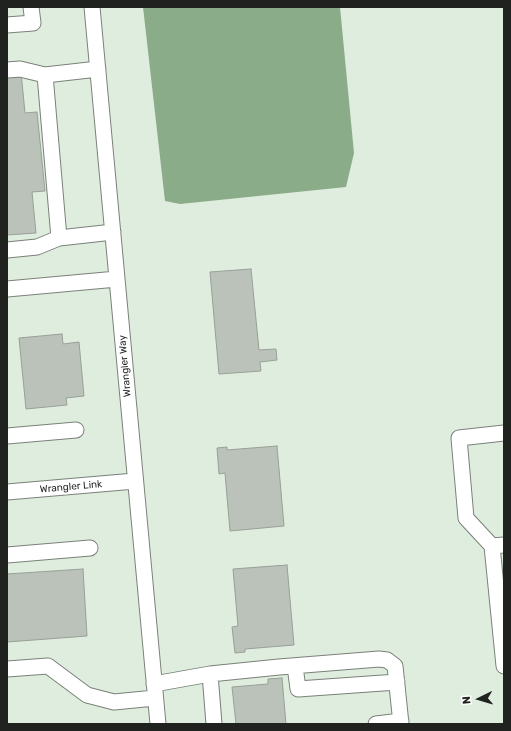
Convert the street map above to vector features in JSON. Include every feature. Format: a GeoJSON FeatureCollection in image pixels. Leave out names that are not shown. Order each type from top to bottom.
{"type":"FeatureCollection","features":[{"type":"Feature","properties":{"kind":"street"},"geometry":{"type":"LineString","coordinates":[[7,25],[33,23],[31,7]]}},
{"type":"Feature","properties":{"kind":"street","name":"Wrangler Way"},"geometry":{"type":"LineString","coordinates":[[92,7],[158,724]]}},
{"type":"Feature","properties":{"kind":"street"},"geometry":{"type":"LineString","coordinates":[[7,70],[20,69],[45,75],[98,69]]}},
{"type":"Feature","properties":{"kind":"street"},"geometry":{"type":"LineString","coordinates":[[45,75],[59,238]]}},
{"type":"Feature","properties":{"kind":"street"},"geometry":{"type":"LineString","coordinates":[[7,250],[37,247],[59,238],[113,232]]}},
{"type":"Feature","properties":{"kind":"street"},"geometry":{"type":"LineString","coordinates":[[7,289],[117,279]]}},
{"type":"Feature","properties":{"kind":"street"},"geometry":{"type":"LineString","coordinates":[[7,436],[76,430]]}},
{"type":"Feature","properties":{"kind":"street"},"geometry":{"type":"LineString","coordinates":[[504,433],[459,438],[466,518],[498,545],[504,666]]}},
{"type":"Feature","properties":{"kind":"street","name":"Wrangler Link"},"geometry":{"type":"LineString","coordinates":[[7,492],[135,481]]}},
{"type":"Feature","properties":{"kind":"street"},"geometry":{"type":"LineString","coordinates":[[7,555],[90,548]]}},
{"type":"Feature","properties":{"kind":"street"},"geometry":{"type":"LineString","coordinates":[[7,669],[48,666],[87,695],[114,702],[210,674],[379,659],[388,660],[395,666],[401,723],[376,724]]}},
{"type":"Feature","properties":{"kind":"street"},"geometry":{"type":"LineString","coordinates":[[295,666],[298,690],[396,682]]}},
{"type":"Feature","properties":{"kind":"street"},"geometry":{"type":"LineString","coordinates":[[210,674],[214,724]]}},
{"type":"Feature","properties":{"kind":"shaded area"},"geometry":{"type":"Polygon","coordinates":[[[7,7],[504,7],[504,724],[7,724],[7,7]]]}},
{"type":"Feature","properties":{"kind":"shaded area"},"geometry":{"type":"Polygon","coordinates":[[[143,7],[340,7],[354,153],[346,187],[180,204],[165,201],[143,7]]]}},
{"type":"Feature","properties":{"kind":"building"},"geometry":{"type":"Polygon","coordinates":[[[21,72],[25,113],[37,112],[45,191],[32,192],[36,233],[7,235],[7,73],[21,72]]]}},
{"type":"Feature","properties":{"kind":"building"},"geometry":{"type":"Polygon","coordinates":[[[251,269],[259,350],[276,349],[277,360],[260,362],[261,371],[219,374],[210,272],[251,269]]]}},
{"type":"Feature","properties":{"kind":"building"},"geometry":{"type":"Polygon","coordinates":[[[62,334],[63,344],[79,342],[84,396],[66,398],[67,405],[26,409],[19,338],[62,334]]]}},
{"type":"Feature","properties":{"kind":"building"},"geometry":{"type":"Polygon","coordinates":[[[277,446],[284,526],[230,531],[225,473],[219,474],[217,448],[227,447],[227,450],[277,446]]]}},
{"type":"Feature","properties":{"kind":"building"},"geometry":{"type":"Polygon","coordinates":[[[287,565],[294,645],[245,649],[245,652],[235,653],[232,627],[238,626],[233,569],[287,565]]]}},
{"type":"Feature","properties":{"kind":"building"},"geometry":{"type":"Polygon","coordinates":[[[83,569],[87,636],[7,642],[7,574],[83,569]]]}},
{"type":"Feature","properties":{"kind":"building"},"geometry":{"type":"Polygon","coordinates":[[[282,678],[286,724],[236,724],[232,687],[268,684],[268,679],[282,678]]]}}]}
